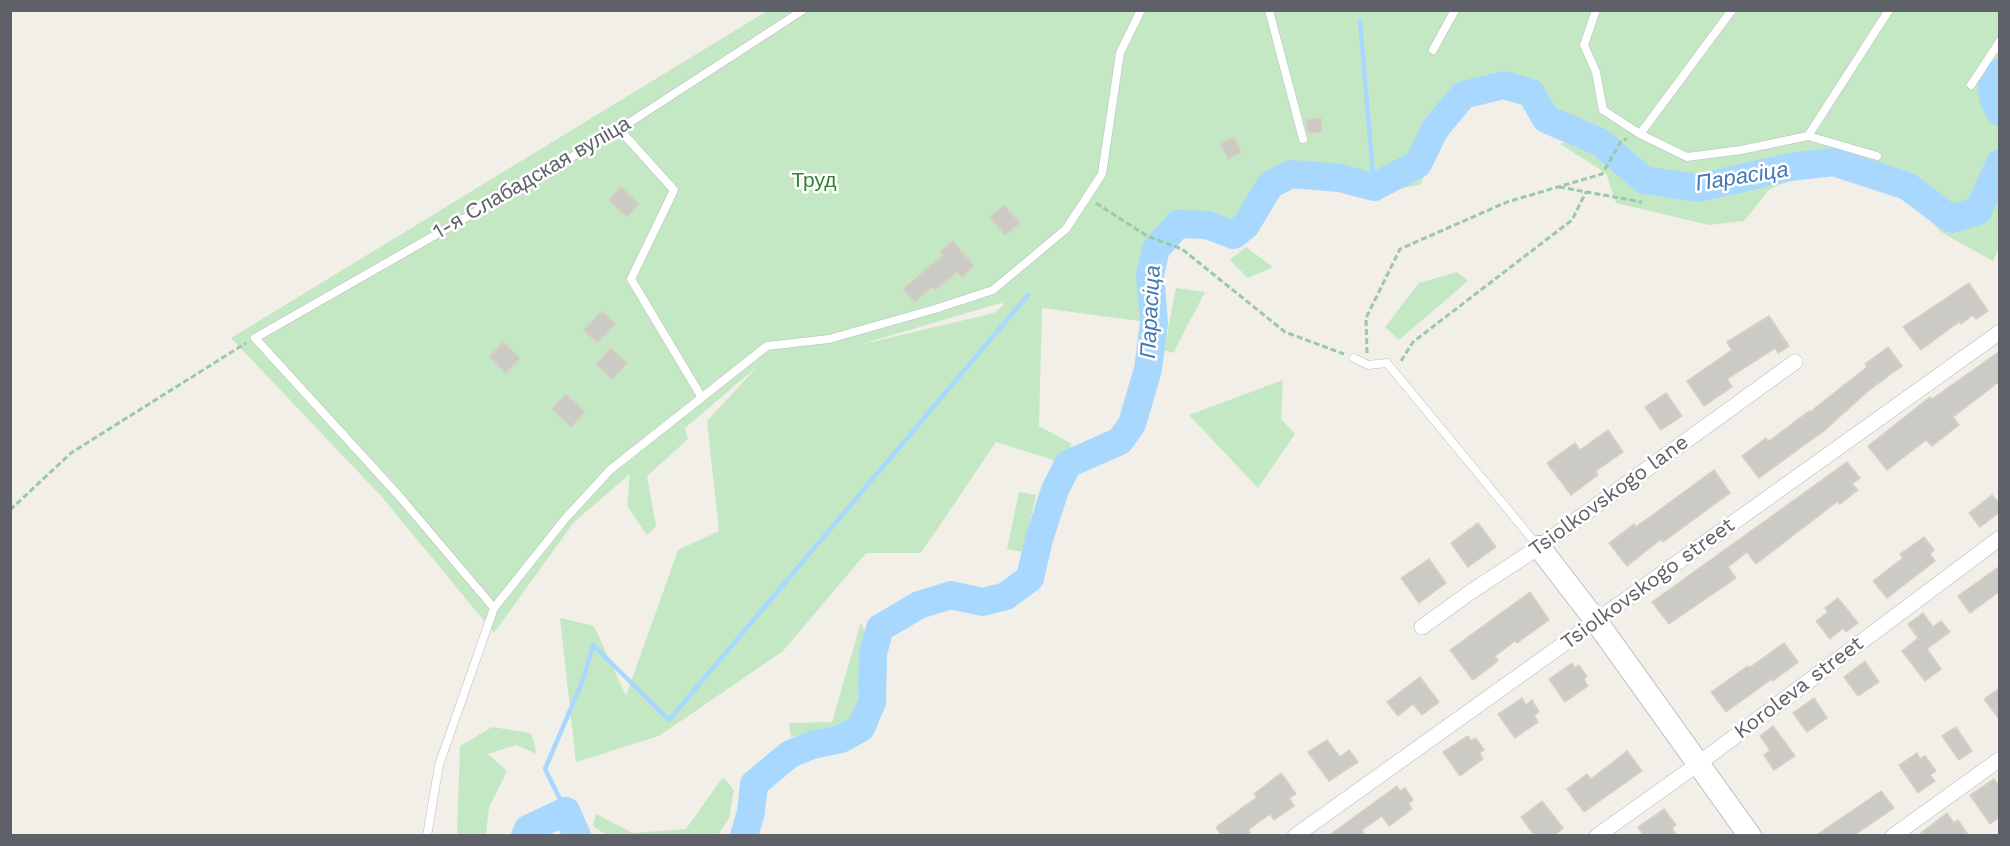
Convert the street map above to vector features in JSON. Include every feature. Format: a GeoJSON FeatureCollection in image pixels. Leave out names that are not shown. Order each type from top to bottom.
{"type":"FeatureCollection","features":[{"type":"Feature","properties":{"kind":"street","name":"Tsiolkovskogo street"},"geometry":{"type":"LineString","coordinates":[[1295,836],[2000,332]]}},
{"type":"Feature","properties":{"kind":"street","name":"Tsiolkovskogo lane"},"geometry":{"type":"LineString","coordinates":[[1422,627],[1539,547],[1795,362]]}},
{"type":"Feature","properties":{"kind":"street","name":"Koroleva street"},"geometry":{"type":"LineString","coordinates":[[1597,836],[1698,764],[2000,538]]}},
{"type":"Feature","properties":{"kind":"street"},"geometry":{"type":"LineString","coordinates":[[1539,547],[1596,621],[1750,836]]}},
{"type":"Feature","properties":{"kind":"street"},"geometry":{"type":"LineString","coordinates":[[1893,836],[2000,759]]}},
{"type":"Feature","properties":{"kind":"lane","name":"1-я Слабадская вуліца"},"geometry":{"type":"LineString","coordinates":[[255,338],[619,129],[803,10]]}},
{"type":"Feature","properties":{"kind":"lane"},"geometry":{"type":"LineString","coordinates":[[427,836],[439,765],[494,608],[565,519],[610,470],[767,346],[829,339],[993,290],[1066,229],[1102,174],[1120,53],[1141,10]]}},
{"type":"Feature","properties":{"kind":"lane"},"geometry":{"type":"LineString","coordinates":[[1269,10],[1303,139]]}},
{"type":"Feature","properties":{"kind":"lane"},"geometry":{"type":"LineString","coordinates":[[1432,50],[1455,10]]}},
{"type":"Feature","properties":{"kind":"lane"},"geometry":{"type":"LineString","coordinates":[[1596,10],[1584,45],[1596,72],[1603,110],[1640,134],[1687,157],[1741,150],[1808,136],[1877,156]]}},
{"type":"Feature","properties":{"kind":"lane"},"geometry":{"type":"LineString","coordinates":[[1640,134],[1731,10]]}},
{"type":"Feature","properties":{"kind":"lane"},"geometry":{"type":"LineString","coordinates":[[1808,136],[1889,10]]}},
{"type":"Feature","properties":{"kind":"lane"},"geometry":{"type":"LineString","coordinates":[[1971,85],[2000,41]]}},
{"type":"Feature","properties":{"kind":"lane"},"geometry":{"type":"LineString","coordinates":[[619,129],[674,190],[631,279],[701,396]]}},
{"type":"Feature","properties":{"kind":"lane"},"geometry":{"type":"LineString","coordinates":[[255,338],[400,497],[494,608]]}},
{"type":"Feature","properties":{"kind":"lane"},"geometry":{"type":"LineString","coordinates":[[1354,358],[1368,365],[1387,363],[1539,547]]}},
{"type":"Feature","properties":{"kind":"path"},"geometry":{"type":"LineString","coordinates":[[1368,365],[1366,318],[1400,249],[1507,202],[1602,174],[1622,140]]}},
{"type":"Feature","properties":{"kind":"path"},"geometry":{"type":"LineString","coordinates":[[1557,187],[1642,202]]}},
{"type":"Feature","properties":{"kind":"path"},"geometry":{"type":"LineString","coordinates":[[1393,372],[1413,342],[1572,220],[1587,192]]}},
{"type":"Feature","properties":{"kind":"path"},"geometry":{"type":"LineString","coordinates":[[1087,197],[1147,236],[1182,249],[1286,332],[1354,358]]}},
{"type":"Feature","properties":{"kind":"path"},"geometry":{"type":"LineString","coordinates":[[10,510],[71,453],[255,338]]}},
{"type":"Feature","properties":{"kind":"green space","name":"Труд"},"geometry":{"type":"Polygon","coordinates":[[[767,11],[1999,11],[1999,79],[1996,74],[1992,76],[1993,98],[1994,101],[2000,101],[2000,246],[1993,261],[1941,232],[1894,182],[1833,162],[1820,164],[1769,190],[1744,221],[1709,225],[1616,203],[1606,173],[1560,144],[1583,135],[1546,119],[1531,93],[1508,86],[1499,86],[1472,93],[1446,129],[1420,185],[1356,196],[1317,176],[1291,174],[1270,185],[1246,225],[1234,235],[1207,225],[1178,224],[1156,250],[1150,274],[1154,323],[1042,308],[1039,426],[1072,444],[1060,462],[996,442],[921,553],[866,553],[783,651],[659,736],[576,762],[560,618],[594,626],[626,696],[678,550],[719,531],[707,421],[758,366],[685,428],[688,439],[647,476],[656,526],[647,535],[627,506],[630,474],[574,522],[494,633],[382,497],[231,338],[767,11]],[[1001,303],[855,346],[994,313],[1004,304],[1001,303]]]}},
{"type":"Feature","properties":{"kind":"green space"},"geometry":{"type":"Polygon","coordinates":[[[1246,247],[1273,267],[1248,278],[1230,260],[1246,247]]]}},
{"type":"Feature","properties":{"kind":"green space"},"geometry":{"type":"Polygon","coordinates":[[[1457,272],[1468,281],[1399,340],[1385,327],[1419,283],[1457,272]]]}},
{"type":"Feature","properties":{"kind":"green space"},"geometry":{"type":"Polygon","coordinates":[[[1176,288],[1205,292],[1173,353],[1164,350],[1176,288]]]}},
{"type":"Feature","properties":{"kind":"green space"},"geometry":{"type":"Polygon","coordinates":[[[1283,380],[1281,419],[1295,434],[1258,488],[1189,415],[1283,380]]]}},
{"type":"Feature","properties":{"kind":"green space"},"geometry":{"type":"Polygon","coordinates":[[[1019,492],[1036,495],[1023,552],[1007,549],[1019,492]]]}},
{"type":"Feature","properties":{"kind":"green space"},"geometry":{"type":"Polygon","coordinates":[[[861,622],[866,637],[854,723],[791,737],[789,723],[832,722],[861,622]]]}},
{"type":"Feature","properties":{"kind":"green space"},"geometry":{"type":"Polygon","coordinates":[[[492,727],[531,733],[537,754],[516,745],[488,754],[507,771],[489,807],[486,835],[457,835],[460,746],[492,727]]]}},
{"type":"Feature","properties":{"kind":"green space"},"geometry":{"type":"Polygon","coordinates":[[[723,777],[734,790],[729,818],[718,835],[606,835],[593,826],[596,814],[633,833],[686,829],[723,777]]]}},
{"type":"Feature","properties":{"kind":"building"},"geometry":{"type":"Polygon","coordinates":[[[1321,118],[1322,132],[1308,133],[1306,120],[1321,118]]]}},
{"type":"Feature","properties":{"kind":"building"},"geometry":{"type":"Polygon","coordinates":[[[1234,137],[1241,152],[1228,159],[1221,144],[1234,137]]]}},
{"type":"Feature","properties":{"kind":"building"},"geometry":{"type":"Polygon","coordinates":[[[621,187],[639,204],[627,217],[609,200],[621,187]]]}},
{"type":"Feature","properties":{"kind":"building"},"geometry":{"type":"Polygon","coordinates":[[[1004,205],[1020,223],[1005,235],[990,217],[1004,205]]]}},
{"type":"Feature","properties":{"kind":"building"},"geometry":{"type":"Polygon","coordinates":[[[953,241],[974,266],[962,277],[957,272],[935,290],[932,287],[915,302],[903,289],[943,255],[940,252],[953,241]]]}},
{"type":"Feature","properties":{"kind":"building"},"geometry":{"type":"Polygon","coordinates":[[[1969,283],[1988,311],[1976,319],[1973,315],[1961,324],[1960,321],[1921,350],[1903,327],[1969,283]]]}},
{"type":"Feature","properties":{"kind":"building"},"geometry":{"type":"Polygon","coordinates":[[[602,311],[615,324],[597,343],[584,330],[602,311]]]}},
{"type":"Feature","properties":{"kind":"building"},"geometry":{"type":"Polygon","coordinates":[[[1769,316],[1789,346],[1778,353],[1775,348],[1727,379],[1732,387],[1704,406],[1687,381],[1732,350],[1727,342],[1769,316]]]}},
{"type":"Feature","properties":{"kind":"building"},"geometry":{"type":"Polygon","coordinates":[[[503,342],[520,358],[506,373],[489,357],[503,342]]]}},
{"type":"Feature","properties":{"kind":"building"},"geometry":{"type":"Polygon","coordinates":[[[1888,347],[1902,366],[1868,391],[1825,430],[1759,478],[1742,456],[1766,438],[1769,441],[1810,412],[1867,367],[1865,364],[1888,347]]]}},
{"type":"Feature","properties":{"kind":"building"},"geometry":{"type":"Polygon","coordinates":[[[611,348],[627,363],[612,379],[596,364],[611,348]]]}},
{"type":"Feature","properties":{"kind":"building"},"geometry":{"type":"Polygon","coordinates":[[[2000,351],[2000,381],[1953,417],[1959,425],[1932,446],[1926,440],[1887,470],[1868,446],[1930,397],[1932,399],[2000,351]]]}},
{"type":"Feature","properties":{"kind":"building"},"geometry":{"type":"Polygon","coordinates":[[[1666,393],[1682,416],[1661,430],[1645,407],[1666,393]]]}},
{"type":"Feature","properties":{"kind":"building"},"geometry":{"type":"Polygon","coordinates":[[[566,394],[585,412],[571,427],[552,409],[566,394]]]}},
{"type":"Feature","properties":{"kind":"building"},"geometry":{"type":"Polygon","coordinates":[[[1608,430],[1623,452],[1596,471],[1598,475],[1571,495],[1547,463],[1575,443],[1580,450],[1608,430]]]}},
{"type":"Feature","properties":{"kind":"building"},"geometry":{"type":"Polygon","coordinates":[[[1847,462],[1860,478],[1852,484],[1858,490],[1840,504],[1838,501],[1756,564],[1747,552],[1728,567],[1736,578],[1669,624],[1652,602],[1847,462]]]}},
{"type":"Feature","properties":{"kind":"building"},"geometry":{"type":"Polygon","coordinates":[[[1714,470],[1730,493],[1663,542],[1661,539],[1627,566],[1609,543],[1634,524],[1636,527],[1714,470]]]}},
{"type":"Feature","properties":{"kind":"building"},"geometry":{"type":"Polygon","coordinates":[[[1992,495],[2000,504],[2000,512],[1980,527],[1969,513],[1992,495]]]}},
{"type":"Feature","properties":{"kind":"building"},"geometry":{"type":"Polygon","coordinates":[[[1478,523],[1496,547],[1468,567],[1451,543],[1478,523]]]}},
{"type":"Feature","properties":{"kind":"building"},"geometry":{"type":"Polygon","coordinates":[[[1924,537],[1934,550],[1930,554],[1935,561],[1887,598],[1873,581],[1903,558],[1900,554],[1924,537]]]}},
{"type":"Feature","properties":{"kind":"building"},"geometry":{"type":"Polygon","coordinates":[[[1429,559],[1446,583],[1419,603],[1401,578],[1429,559]]]}},
{"type":"Feature","properties":{"kind":"building"},"geometry":{"type":"Polygon","coordinates":[[[2000,566],[2000,591],[1970,613],[1958,596],[2000,566]]]}},
{"type":"Feature","properties":{"kind":"building"},"geometry":{"type":"Polygon","coordinates":[[[1530,592],[1549,620],[1495,656],[1498,661],[1473,680],[1450,650],[1530,592]]]}},
{"type":"Feature","properties":{"kind":"building"},"geometry":{"type":"Polygon","coordinates":[[[1838,598],[1858,623],[1846,632],[1843,628],[1830,639],[1816,621],[1828,612],[1825,608],[1838,598]]]}},
{"type":"Feature","properties":{"kind":"building"},"geometry":{"type":"Polygon","coordinates":[[[1923,613],[1933,627],[1941,621],[1950,632],[1927,649],[1941,669],[1925,681],[1902,651],[1918,638],[1908,624],[1923,613]]]}},
{"type":"Feature","properties":{"kind":"building"},"geometry":{"type":"Polygon","coordinates":[[[1784,643],[1798,662],[1726,712],[1711,692],[1784,643]]]}},
{"type":"Feature","properties":{"kind":"building"},"geometry":{"type":"Polygon","coordinates":[[[1865,661],[1879,682],[1858,696],[1844,677],[1865,661]]]}},
{"type":"Feature","properties":{"kind":"building"},"geometry":{"type":"Polygon","coordinates":[[[1572,663],[1575,668],[1579,665],[1587,677],[1584,679],[1588,686],[1565,702],[1549,679],[1572,663]]]}},
{"type":"Feature","properties":{"kind":"building"},"geometry":{"type":"Polygon","coordinates":[[[1420,677],[1439,702],[1422,715],[1413,704],[1398,716],[1387,702],[1420,677]]]}},
{"type":"Feature","properties":{"kind":"building"},"geometry":{"type":"Polygon","coordinates":[[[2000,688],[2000,720],[1984,699],[2000,688]]]}},
{"type":"Feature","properties":{"kind":"building"},"geometry":{"type":"Polygon","coordinates":[[[1522,698],[1526,705],[1532,700],[1539,712],[1534,715],[1538,722],[1515,738],[1498,714],[1522,698]]]}},
{"type":"Feature","properties":{"kind":"building"},"geometry":{"type":"Polygon","coordinates":[[[1814,698],[1827,718],[1807,732],[1793,713],[1814,698]]]}},
{"type":"Feature","properties":{"kind":"building"},"geometry":{"type":"Polygon","coordinates":[[[1773,726],[1795,756],[1774,770],[1764,755],[1770,750],[1760,736],[1773,726]]]}},
{"type":"Feature","properties":{"kind":"building"},"geometry":{"type":"Polygon","coordinates":[[[1956,727],[1972,751],[1959,760],[1942,736],[1956,727]]]}},
{"type":"Feature","properties":{"kind":"building"},"geometry":{"type":"Polygon","coordinates":[[[1468,736],[1471,741],[1476,738],[1484,750],[1479,753],[1483,759],[1460,776],[1443,752],[1468,736]]]}},
{"type":"Feature","properties":{"kind":"building"},"geometry":{"type":"Polygon","coordinates":[[[1327,740],[1340,757],[1349,750],[1358,762],[1329,781],[1308,752],[1327,740]]]}},
{"type":"Feature","properties":{"kind":"building"},"geometry":{"type":"Polygon","coordinates":[[[1627,751],[1642,771],[1584,812],[1567,789],[1587,774],[1591,779],[1627,751]]]}},
{"type":"Feature","properties":{"kind":"building"},"geometry":{"type":"Polygon","coordinates":[[[1917,753],[1920,759],[1925,756],[1936,771],[1930,775],[1935,781],[1918,793],[1899,765],[1917,753]]]}},
{"type":"Feature","properties":{"kind":"building"},"geometry":{"type":"Polygon","coordinates":[[[1281,773],[1296,794],[1289,798],[1294,806],[1274,820],[1270,814],[1248,830],[1252,836],[1222,836],[1216,827],[1257,797],[1254,794],[1281,773]]]}},
{"type":"Feature","properties":{"kind":"building"},"geometry":{"type":"Polygon","coordinates":[[[1994,779],[2000,787],[2000,817],[1990,824],[1970,795],[1994,779]]]}},
{"type":"Feature","properties":{"kind":"building"},"geometry":{"type":"Polygon","coordinates":[[[1397,786],[1400,791],[1405,788],[1413,800],[1408,803],[1412,809],[1389,826],[1382,816],[1362,830],[1365,836],[1328,836],[1397,786]]]}},
{"type":"Feature","properties":{"kind":"building"},"geometry":{"type":"Polygon","coordinates":[[[1881,791],[1894,808],[1853,836],[1815,836],[1881,791]]]}},
{"type":"Feature","properties":{"kind":"building"},"geometry":{"type":"Polygon","coordinates":[[[1542,801],[1563,828],[1554,836],[1535,836],[1521,817],[1542,801]]]}},
{"type":"Feature","properties":{"kind":"building"},"geometry":{"type":"Polygon","coordinates":[[[1664,809],[1676,825],[1672,828],[1677,836],[1644,836],[1638,827],[1664,809]]]}},
{"type":"Feature","properties":{"kind":"building"},"geometry":{"type":"Polygon","coordinates":[[[1947,813],[1954,823],[1958,820],[1969,836],[1917,836],[1947,813]]]}},
{"type":"Feature","properties":{"kind":"waterway"},"geometry":{"type":"LineString","coordinates":[[1360,21],[1374,187]]}},
{"type":"Feature","properties":{"kind":"waterway","name":"Парасіца"},"geometry":{"type":"LineString","coordinates":[[2000,72],[1991,76],[1993,98],[2000,112]]}},
{"type":"Feature","properties":{"kind":"waterway","name":"Парасіца"},"geometry":{"type":"LineString","coordinates":[[744,836],[751,812],[754,784],[790,754],[812,745],[841,739],[861,728],[872,702],[873,653],[880,628],[919,605],[951,595],[983,602],[1006,596],[1030,578],[1039,539],[1055,490],[1068,464],[1120,441],[1132,424],[1148,369],[1154,323],[1150,274],[1156,249],[1178,224],[1207,225],[1234,235],[1246,225],[1270,185],[1291,174],[1340,178],[1374,187],[1418,164],[1435,129],[1463,95],[1504,85],[1531,93],[1546,119],[1600,142],[1644,180],[1698,188],[1790,167],[1833,162],[1907,186],[1951,219],[1978,211],[2000,163]]}},
{"type":"Feature","properties":{"kind":"waterway"},"geometry":{"type":"LineString","coordinates":[[566,811],[545,769],[583,680],[593,645],[669,720],[1028,295]]}},
{"type":"Feature","properties":{"kind":"waterway","name":"Парасіца"},"geometry":{"type":"LineString","coordinates":[[525,836],[528,829],[566,811],[577,836]]}}]}
